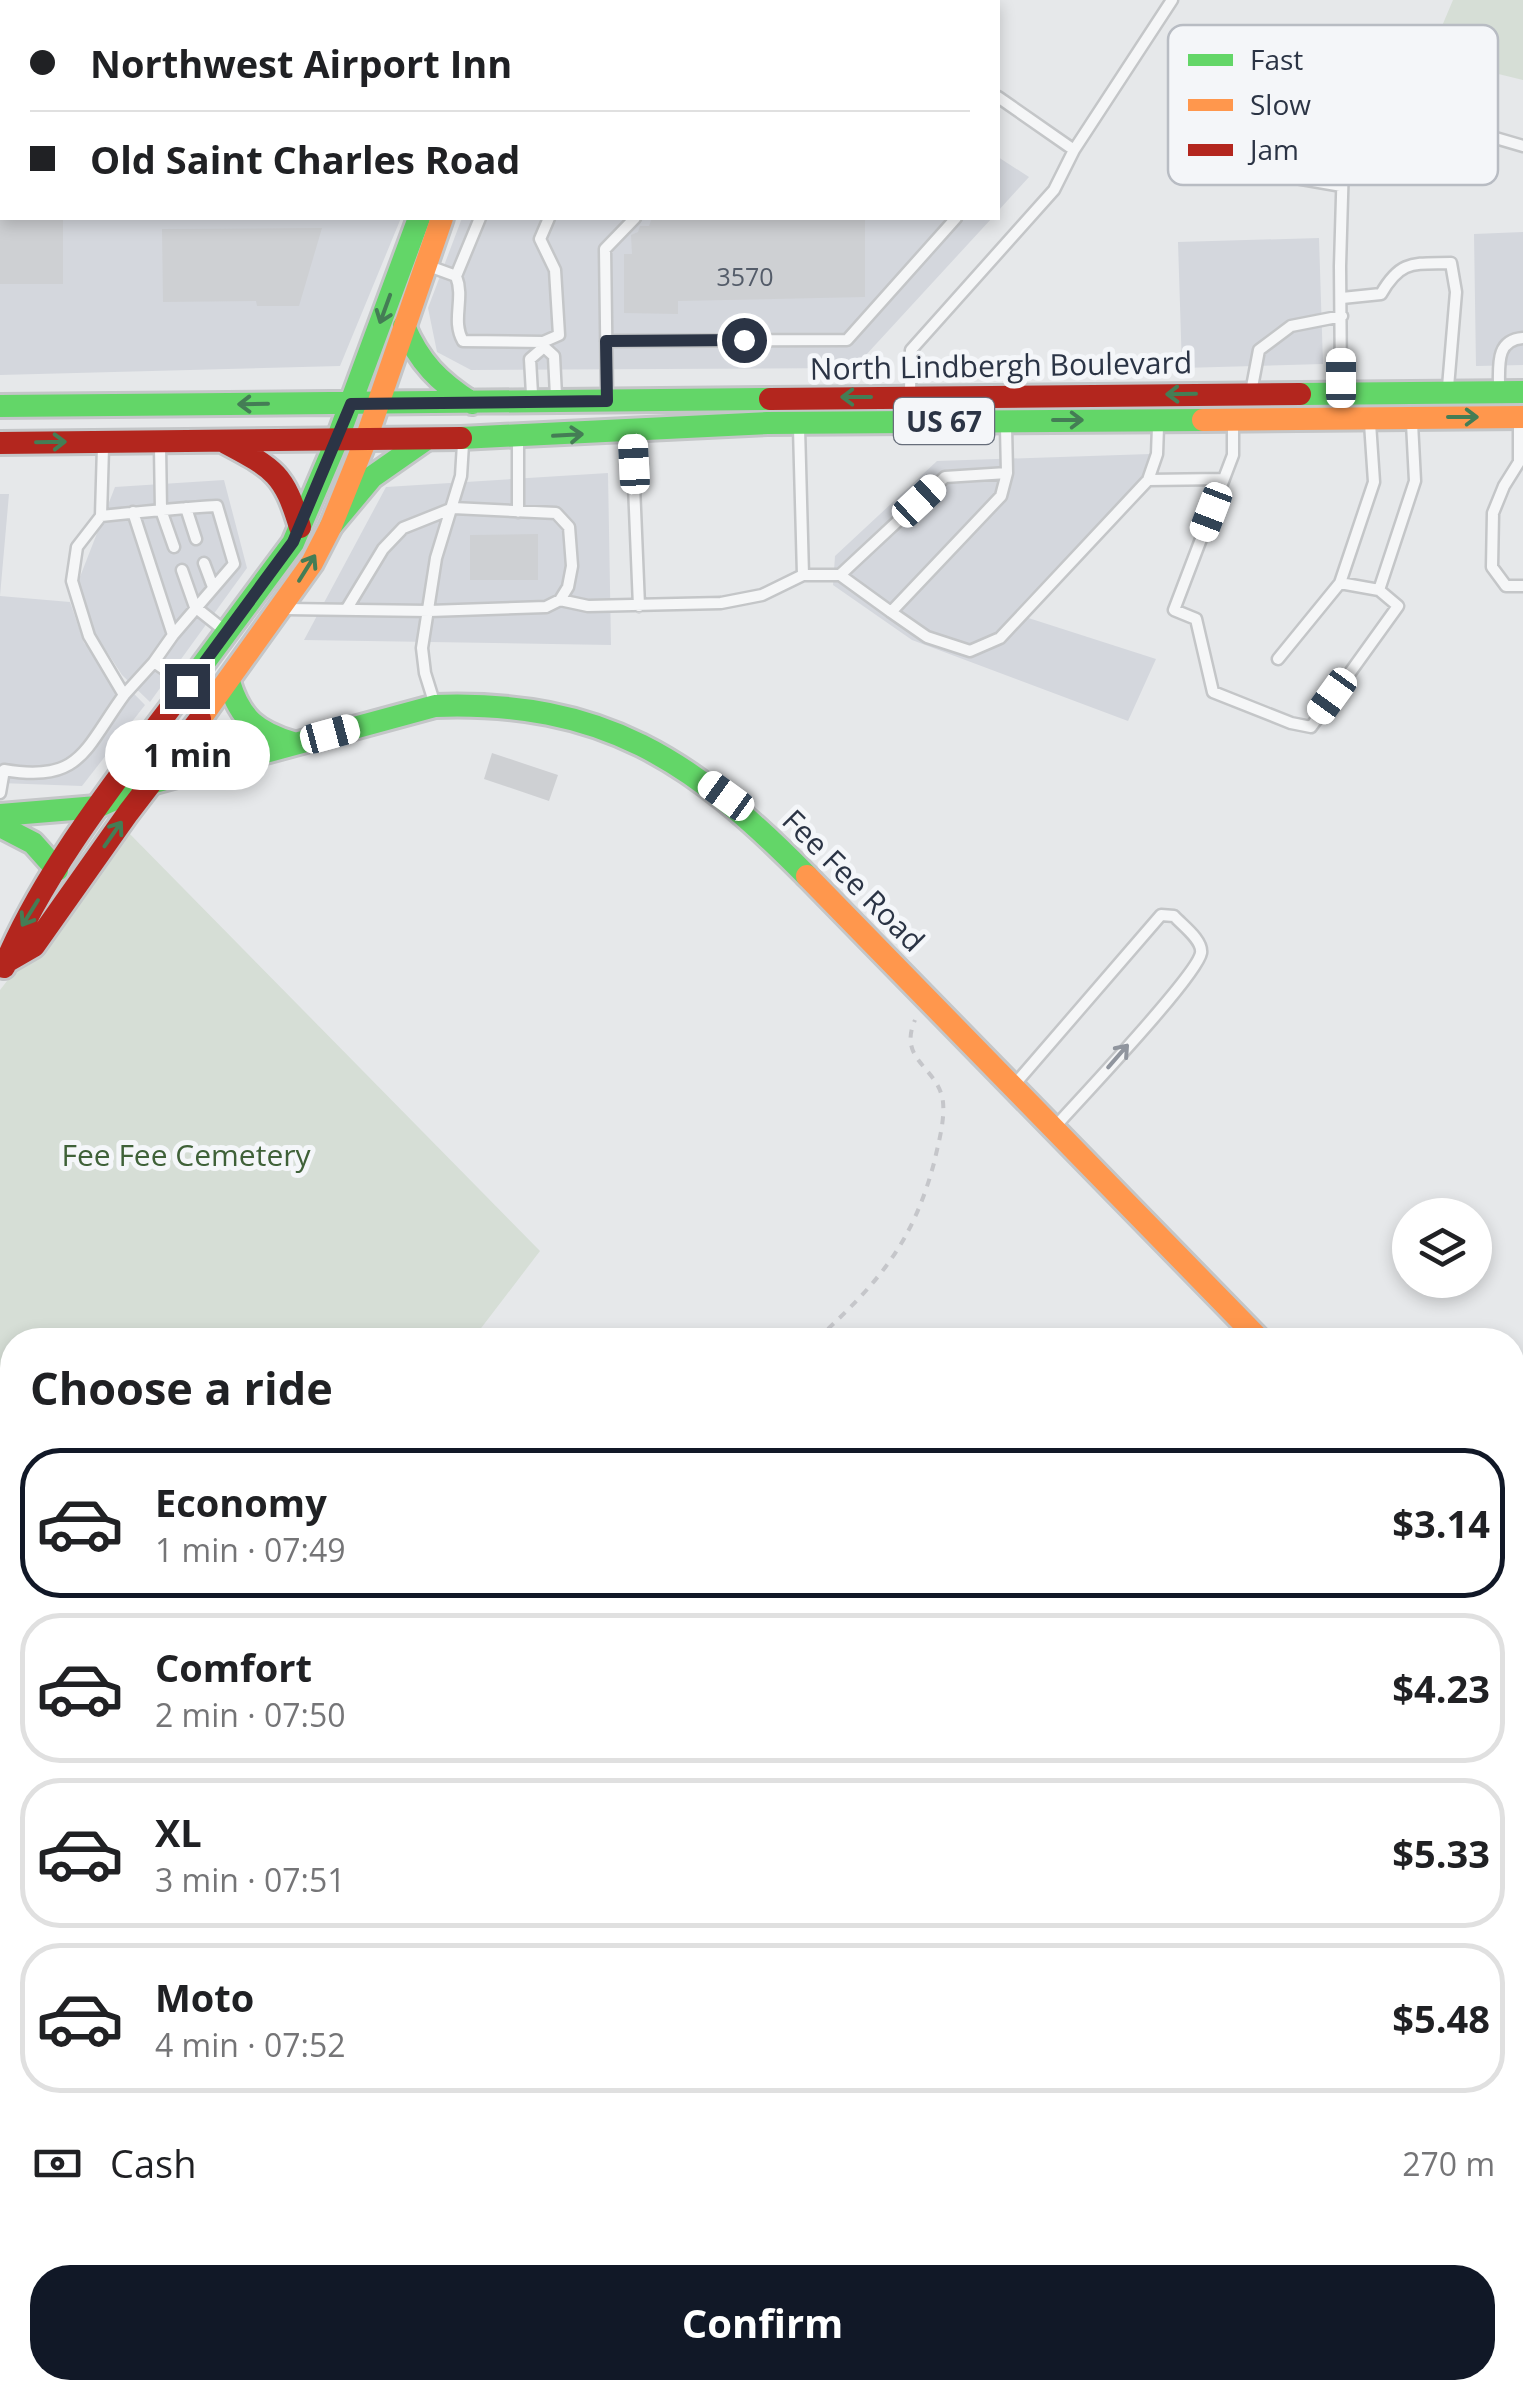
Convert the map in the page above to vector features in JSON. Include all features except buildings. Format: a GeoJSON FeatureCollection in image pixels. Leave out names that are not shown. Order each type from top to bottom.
{"type":"FeatureCollection","features":[{"type":"Feature","properties":{"kind":"main road"},"geometry":{"type":"LineString","coordinates":[[4,967],[18,932],[96,807],[293,542],[351,404],[417,220]]}},
{"type":"Feature","properties":{"kind":"main road"},"geometry":{"type":"LineString","coordinates":[[331,526],[366,439],[441,220]]}},
{"type":"Feature","properties":{"kind":"main road"},"geometry":{"type":"LineString","coordinates":[[404,326],[417,360],[438,382],[472,403]]}},
{"type":"Feature","properties":{"kind":"main road","name":"North Lindbergh Boulevard"},"geometry":{"type":"LineString","coordinates":[[0,406],[1523,392]]}},
{"type":"Feature","properties":{"kind":"main road","name":"North Lindbergh Boulevard"},"geometry":{"type":"LineString","coordinates":[[0,443],[463,438],[799,422],[1521,416]]}},
{"type":"Feature","properties":{"kind":"main road"},"geometry":{"type":"LineString","coordinates":[[4,967],[34,946],[229,682],[355,491],[372,474],[428,438]]}},
{"type":"Feature","properties":{"kind":"main road"},"geometry":{"type":"LineString","coordinates":[[221,440],[262,462],[288,488],[300,526]]}},
{"type":"Feature","properties":{"kind":"main road"},"geometry":{"type":"LineString","coordinates":[[228,634],[250,651]]}},
{"type":"Feature","properties":{"kind":"main road"},"geometry":{"type":"LineString","coordinates":[[229,682],[238,710],[252,728],[294,743]]}},
{"type":"Feature","properties":{"kind":"main road","name":"Fee Fee Road"},"geometry":{"type":"LineString","coordinates":[[0,815],[96,807],[151,784],[436,706],[467,703],[568,716],[635,738],[685,766],[754,822],[1248,1328]]}},
{"type":"Feature","properties":{"kind":"main road"},"geometry":{"type":"LineString","coordinates":[[0,826],[45,850],[57,870]]}},
{"type":"Feature","properties":{"kind":"lane"},"geometry":{"type":"LineString","coordinates":[[910,396],[912,350],[1054,190],[1074,150],[1172,0]]}},
{"type":"Feature","properties":{"kind":"lane"},"geometry":{"type":"LineString","coordinates":[[1000,98],[1074,150]]}},
{"type":"Feature","properties":{"kind":"lane"},"geometry":{"type":"LineString","coordinates":[[1498,139],[1523,146]]}},
{"type":"Feature","properties":{"kind":"lane"},"geometry":{"type":"LineString","coordinates":[[1336,185],[1342,186],[1341,393]]}},
{"type":"Feature","properties":{"kind":"lane"},"geometry":{"type":"LineString","coordinates":[[479,220],[456,276],[461,288],[456,328],[463,341],[544,345],[554,356],[557,402]]}},
{"type":"Feature","properties":{"kind":"lane"},"geometry":{"type":"LineString","coordinates":[[532,402],[530,359],[559,335],[555,270],[540,239],[548,220]]}},
{"type":"Feature","properties":{"kind":"lane"},"geometry":{"type":"LineString","coordinates":[[607,401],[605,249],[633,220]]}},
{"type":"Feature","properties":{"kind":"lane"},"geometry":{"type":"LineString","coordinates":[[606,341],[847,340],[954,220]]}},
{"type":"Feature","properties":{"kind":"lane"},"geometry":{"type":"LineString","coordinates":[[1342,298],[1381,294],[1391,276],[1408,264],[1451,263],[1456,292],[1447,392]]}},
{"type":"Feature","properties":{"kind":"lane"},"geometry":{"type":"LineString","coordinates":[[425,264],[456,276]]}},
{"type":"Feature","properties":{"kind":"lane"},"geometry":{"type":"LineString","coordinates":[[1251,394],[1259,350],[1292,326],[1342,316]]}},
{"type":"Feature","properties":{"kind":"lane"},"geometry":{"type":"LineString","coordinates":[[1498,392],[1502,347],[1508,341],[1523,338]]}},
{"type":"Feature","properties":{"kind":"lane"},"geometry":{"type":"LineString","coordinates":[[1521,416],[1519,462],[1493,513],[1492,567],[1506,586],[1523,586]]}},
{"type":"Feature","properties":{"kind":"lane"},"geometry":{"type":"LineString","coordinates":[[1379,590],[1416,481],[1411,417]]}},
{"type":"Feature","properties":{"kind":"lane"},"geometry":{"type":"LineString","coordinates":[[1278,659],[1340,583],[1374,482],[1370,418]]}},
{"type":"Feature","properties":{"kind":"lane"},"geometry":{"type":"LineString","coordinates":[[1233,419],[1233,455],[1174,610],[1196,618],[1213,692],[1291,724],[1310,727],[1398,606],[1379,590],[1340,583]]}},
{"type":"Feature","properties":{"kind":"lane"},"geometry":{"type":"LineString","coordinates":[[560,600],[588,606],[721,603],[762,594],[803,576],[840,575],[927,638],[970,651],[1000,638],[1148,480],[1158,454],[1158,420]]}},
{"type":"Feature","properties":{"kind":"lane"},"geometry":{"type":"LineString","coordinates":[[891,612],[1001,496],[1007,473],[1006,421]]}},
{"type":"Feature","properties":{"kind":"lane"},"geometry":{"type":"LineString","coordinates":[[799,422],[803,576]]}},
{"type":"Feature","properties":{"kind":"lane"},"geometry":{"type":"LineString","coordinates":[[632,431],[639,606]]}},
{"type":"Feature","properties":{"kind":"lane"},"geometry":{"type":"LineString","coordinates":[[518,436],[518,512]]}},
{"type":"Feature","properties":{"kind":"lane"},"geometry":{"type":"LineString","coordinates":[[436,706],[422,648],[436,558],[461,476],[463,438]]}},
{"type":"Feature","properties":{"kind":"lane"},"geometry":{"type":"LineString","coordinates":[[103,440],[102,516],[77,546],[72,581],[89,636],[124,695]]}},
{"type":"Feature","properties":{"kind":"lane"},"geometry":{"type":"LineString","coordinates":[[160,441],[161,510],[174,547]]}},
{"type":"Feature","properties":{"kind":"lane"},"geometry":{"type":"LineString","coordinates":[[840,575],[945,476],[1007,473]]}},
{"type":"Feature","properties":{"kind":"lane"},"geometry":{"type":"LineString","coordinates":[[1148,480],[1224,480]]}},
{"type":"Feature","properties":{"kind":"lane"},"geometry":{"type":"LineString","coordinates":[[0,793],[4,770],[36,775],[70,766],[84,754],[124,695],[234,564],[218,506],[102,516]]}},
{"type":"Feature","properties":{"kind":"lane"},"geometry":{"type":"LineString","coordinates":[[186,508],[196,539]]}},
{"type":"Feature","properties":{"kind":"lane"},"geometry":{"type":"LineString","coordinates":[[280,609],[346,610],[430,611],[546,607],[560,600],[568,588],[572,566],[569,527],[556,513],[453,508],[404,528],[383,549],[346,610]]}},
{"type":"Feature","properties":{"kind":"lane"},"geometry":{"type":"LineString","coordinates":[[133,512],[173,635]]}},
{"type":"Feature","properties":{"kind":"lane"},"geometry":{"type":"LineString","coordinates":[[204,562],[213,588]]}},
{"type":"Feature","properties":{"kind":"lane"},"geometry":{"type":"LineString","coordinates":[[182,570],[195,608],[228,634]]}},
{"type":"Feature","properties":{"kind":"lane"},"geometry":{"type":"LineString","coordinates":[[154,662],[187,686]]}},
{"type":"Feature","properties":{"kind":"lane"},"geometry":{"type":"LineString","coordinates":[[1013,1086],[1161,915],[1174,916],[1200,944],[1198,959],[1175,991],[1054,1128]]}},
{"type":"Feature","properties":{"kind":"path"},"geometry":{"type":"LineString","coordinates":[[828,1328],[886,1269],[907,1236],[929,1182],[943,1103],[936,1082],[913,1054],[909,1042],[915,1020],[928,998]]}},
{"type":"Feature","properties":{"kind":"shaded area"},"geometry":{"type":"Polygon","coordinates":[[[1000,158],[1029,177],[1000,209],[1000,158]]]}},
{"type":"Feature","properties":{"kind":"shaded area"},"geometry":{"type":"Polygon","coordinates":[[[0,220],[400,220],[340,366],[0,375],[0,220]]]}},
{"type":"Feature","properties":{"kind":"shaded area"},"geometry":{"type":"Polygon","coordinates":[[[461,220],[990,220],[854,368],[471,370],[437,352],[428,308],[461,220]]]}},
{"type":"Feature","properties":{"kind":"shaded area"},"geometry":{"type":"Polygon","coordinates":[[[1523,232],[1523,365],[1476,366],[1474,234],[1523,232]]]}},
{"type":"Feature","properties":{"kind":"shaded area"},"geometry":{"type":"Polygon","coordinates":[[[1319,238],[1323,364],[1182,368],[1178,242],[1319,238]]]}},
{"type":"Feature","properties":{"kind":"shaded area"},"geometry":{"type":"Polygon","coordinates":[[[1150,454],[1144,477],[1016,614],[1156,659],[1128,721],[912,640],[833,585],[835,556],[937,461],[1150,454]]]}},
{"type":"Feature","properties":{"kind":"shaded area"},"geometry":{"type":"Polygon","coordinates":[[[608,473],[611,645],[304,640],[386,487],[608,473]]]}},
{"type":"Feature","properties":{"kind":"shaded area"},"geometry":{"type":"Polygon","coordinates":[[[224,480],[247,568],[150,702],[122,675],[94,632],[78,582],[115,487],[224,480]]]}},
{"type":"Feature","properties":{"kind":"shaded area"},"geometry":{"type":"Polygon","coordinates":[[[0,494],[9,494],[0,596],[0,494]]]}},
{"type":"Feature","properties":{"kind":"shaded area"},"geometry":{"type":"Polygon","coordinates":[[[0,596],[70,602],[84,643],[145,705],[82,786],[0,783],[0,596]]]}},
{"type":"Feature","properties":{"kind":"green space"},"geometry":{"type":"Polygon","coordinates":[[[1453,0],[1523,0],[1523,80],[1498,74],[1498,25],[1442,25],[1453,0]]]}},
{"type":"Feature","properties":{"kind":"green space","name":"Fee Fee Cemetery"},"geometry":{"type":"Polygon","coordinates":[[[125,829],[540,1251],[481,1328],[0,1328],[0,990],[125,829]]]}},
{"type":"Feature","properties":{"kind":"traffic: fast"},"geometry":{"type":"LineString","coordinates":[[195,675],[293,543],[337,440],[418,220]]}},
{"type":"Feature","properties":{"kind":"traffic: fast"},"geometry":{"type":"LineString","coordinates":[[404,326],[431,370],[472,403]]}},
{"type":"Feature","properties":{"kind":"traffic: fast"},"geometry":{"type":"LineString","coordinates":[[1300,394],[1523,392]]}},
{"type":"Feature","properties":{"kind":"traffic: fast"},"geometry":{"type":"LineString","coordinates":[[0,406],[770,399]]}},
{"type":"Feature","properties":{"kind":"traffic: fast"},"geometry":{"type":"LineString","coordinates":[[461,438],[767,423],[1203,420]]}},
{"type":"Feature","properties":{"kind":"traffic: fast"},"geometry":{"type":"LineString","coordinates":[[331,526],[372,477],[425,440]]}},
{"type":"Feature","properties":{"kind":"traffic: fast"},"geometry":{"type":"LineString","coordinates":[[229,682],[239,706],[252,722],[293,743]]}},
{"type":"Feature","properties":{"kind":"traffic: fast"},"geometry":{"type":"LineString","coordinates":[[0,815],[97,807],[151,783],[435,706],[495,707],[548,714],[641,745],[724,800],[807,876]]}},
{"type":"Feature","properties":{"kind":"traffic: fast"},"geometry":{"type":"LineString","coordinates":[[0,826],[33,843],[57,870]]}},
{"type":"Feature","properties":{"kind":"traffic: slow"},"geometry":{"type":"LineString","coordinates":[[200,719],[312,563],[331,526],[366,439],[441,220]]}},
{"type":"Feature","properties":{"kind":"traffic: slow"},"geometry":{"type":"LineString","coordinates":[[1203,420],[1523,417]]}},
{"type":"Feature","properties":{"kind":"traffic: slow"},"geometry":{"type":"LineString","coordinates":[[807,876],[1248,1328]]}},
{"type":"Feature","properties":{"kind":"traffic: jam"},"geometry":{"type":"LineString","coordinates":[[770,399],[1300,394]]}},
{"type":"Feature","properties":{"kind":"traffic: jam"},"geometry":{"type":"LineString","coordinates":[[0,443],[461,438]]}},
{"type":"Feature","properties":{"kind":"traffic: jam"},"geometry":{"type":"LineString","coordinates":[[226,443],[275,475],[289,495],[300,527]]}},
{"type":"Feature","properties":{"kind":"traffic: jam"},"geometry":{"type":"LineString","coordinates":[[4,967],[65,853],[195,675]]}},
{"type":"Feature","properties":{"kind":"traffic: jam"},"geometry":{"type":"LineString","coordinates":[[8,961],[34,946],[200,719]]}},
{"type":"Feature","properties":{"kind":"route"},"geometry":{"type":"LineString","coordinates":[[187,686],[293,542],[351,404],[607,401],[606,341],[744,340]]}}]}
